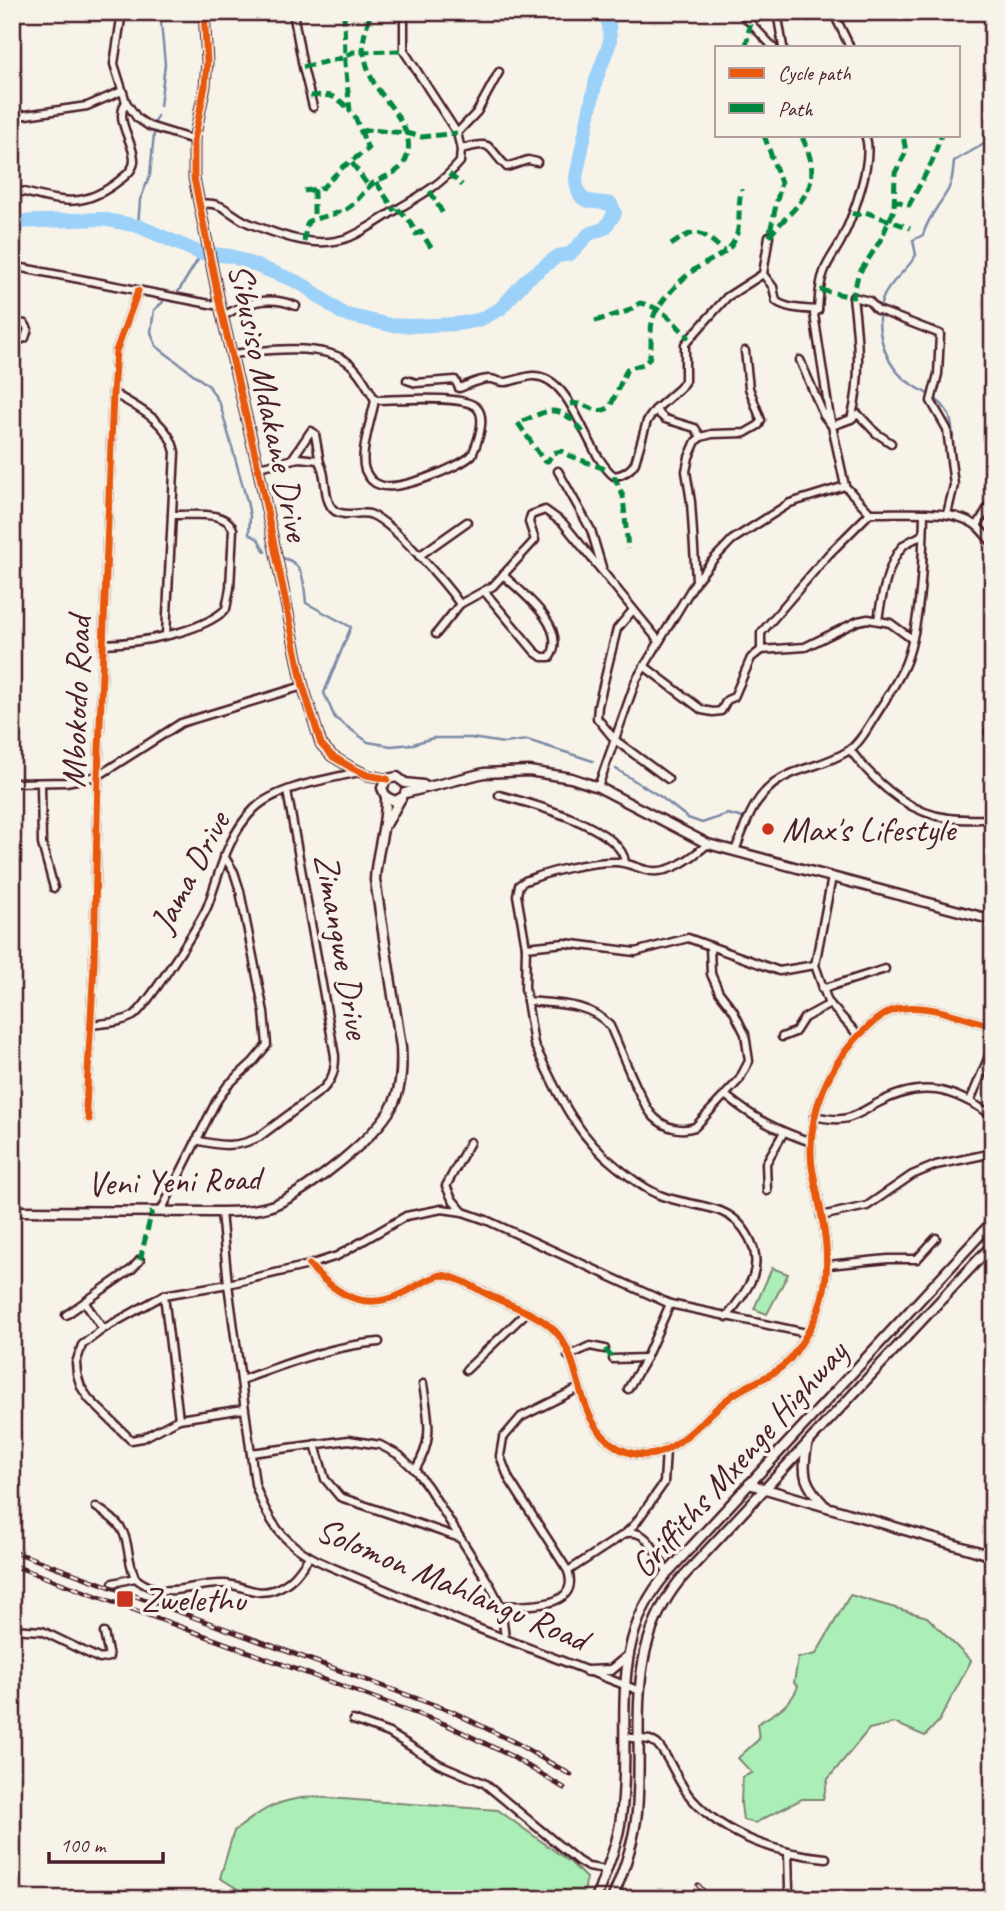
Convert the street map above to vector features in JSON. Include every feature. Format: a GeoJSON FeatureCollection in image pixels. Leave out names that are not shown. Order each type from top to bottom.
{"type":"FeatureCollection","features":[{"type":"Feature","properties":{"kind":"street"},"geometry":{"type":"LineString","coordinates":[[122,12],[114,57],[127,102],[137,118],[149,126],[194,140]]}},
{"type":"Feature","properties":{"kind":"street","name":"Sibusiso Mdakane Drive"},"geometry":{"type":"LineString","coordinates":[[204,12],[207,62],[194,140],[194,178],[303,686],[321,744],[342,763],[363,773],[387,779]]}},
{"type":"Feature","properties":{"kind":"street"},"geometry":{"type":"LineString","coordinates":[[293,12],[313,107]]}},
{"type":"Feature","properties":{"kind":"street"},"geometry":{"type":"LineString","coordinates":[[199,204],[212,202],[247,223],[304,242],[338,240],[354,235],[430,191],[460,162],[461,149],[457,133],[404,51],[404,12]]}},
{"type":"Feature","properties":{"kind":"street"},"geometry":{"type":"LineString","coordinates":[[740,12],[772,46]]}},
{"type":"Feature","properties":{"kind":"street"},"geometry":{"type":"LineString","coordinates":[[777,12],[783,46]]}},
{"type":"Feature","properties":{"kind":"street"},"geometry":{"type":"LineString","coordinates":[[836,14],[850,46]]}},
{"type":"Feature","properties":{"kind":"street"},"geometry":{"type":"LineString","coordinates":[[457,133],[477,112],[499,72]]}},
{"type":"Feature","properties":{"kind":"street"},"geometry":{"type":"LineString","coordinates":[[12,117],[87,106],[122,91]]}},
{"type":"Feature","properties":{"kind":"street"},"geometry":{"type":"LineString","coordinates":[[12,189],[69,201],[83,201],[97,196],[123,178],[131,170],[135,160],[122,118],[122,110],[127,102]]}},
{"type":"Feature","properties":{"kind":"street"},"geometry":{"type":"LineString","coordinates":[[865,136],[868,152],[866,163],[847,228],[824,272],[818,310],[814,314],[832,426],[845,486],[870,513]]}},
{"type":"Feature","properties":{"kind":"street"},"geometry":{"type":"LineString","coordinates":[[461,149],[482,144],[490,146],[508,167],[528,160],[537,162]]}},
{"type":"Feature","properties":{"kind":"street"},"geometry":{"type":"LineString","coordinates":[[769,236],[763,274],[773,287],[778,303],[798,309],[818,310]]}},
{"type":"Feature","properties":{"kind":"street"},"geometry":{"type":"LineString","coordinates":[[12,266],[220,306]]}},
{"type":"Feature","properties":{"kind":"street"},"geometry":{"type":"LineString","coordinates":[[407,380],[416,383],[454,380],[459,388],[491,379],[502,383],[533,376],[548,379],[566,396],[605,469],[614,476],[619,475],[633,466],[647,421],[654,410],[680,388],[684,381],[686,367],[683,351],[689,338],[727,297],[763,274]]}},
{"type":"Feature","properties":{"kind":"street","name":"Mbokodo Road"},"geometry":{"type":"LineString","coordinates":[[89,1119],[86,1107],[113,393],[117,351],[138,290]]}},
{"type":"Feature","properties":{"kind":"street"},"geometry":{"type":"LineString","coordinates":[[851,419],[856,399],[857,348],[853,297],[869,301],[879,310],[940,334],[938,374],[931,401],[946,425],[948,434],[954,485],[947,514]]}},
{"type":"Feature","properties":{"kind":"street"},"geometry":{"type":"LineString","coordinates":[[223,316],[246,304],[265,300],[296,306]]}},
{"type":"Feature","properties":{"kind":"street"},"geometry":{"type":"LineString","coordinates":[[12,322],[25,324],[29,329],[25,338],[12,343]]}},
{"type":"Feature","properties":{"kind":"street"},"geometry":{"type":"LineString","coordinates":[[233,355],[260,350],[318,351],[337,355],[355,369],[375,400],[363,464],[370,479],[379,485],[388,487],[410,483],[461,463],[472,455],[481,420],[474,405],[459,400],[375,400]]}},
{"type":"Feature","properties":{"kind":"street"},"geometry":{"type":"LineString","coordinates":[[696,582],[691,502],[686,471],[692,449],[701,437],[745,433],[760,425],[761,420],[748,380],[745,351]]}},
{"type":"Feature","properties":{"kind":"street"},"geometry":{"type":"LineString","coordinates":[[800,360],[824,416],[832,426]]}},
{"type":"Feature","properties":{"kind":"street"},"geometry":{"type":"LineString","coordinates":[[113,393],[159,424],[171,437],[175,452],[166,635]]}},
{"type":"Feature","properties":{"kind":"street"},"geometry":{"type":"LineString","coordinates":[[654,410],[665,419],[695,428],[701,437]]}},
{"type":"Feature","properties":{"kind":"street"},"geometry":{"type":"LineString","coordinates":[[832,426],[858,414],[876,433],[891,443]]}},
{"type":"Feature","properties":{"kind":"street"},"geometry":{"type":"LineString","coordinates":[[292,459],[311,431],[315,434],[328,500],[335,510],[341,513],[366,513],[377,517],[419,556],[460,604]]}},
{"type":"Feature","properties":{"kind":"street"},"geometry":{"type":"LineString","coordinates":[[258,467],[292,459],[311,458],[320,463]]}},
{"type":"Feature","properties":{"kind":"street"},"geometry":{"type":"LineString","coordinates":[[558,471],[591,530],[602,570]]}},
{"type":"Feature","properties":{"kind":"street"},"geometry":{"type":"LineString","coordinates":[[598,787],[636,680],[696,582],[720,551],[758,522],[790,503],[845,486]]}},
{"type":"Feature","properties":{"kind":"street"},"geometry":{"type":"LineString","coordinates":[[977,526],[993,499]]}},
{"type":"Feature","properties":{"kind":"street"},"geometry":{"type":"LineString","coordinates":[[436,634],[460,604],[493,586],[533,543],[535,540],[529,522],[531,515],[541,510],[550,512],[563,523],[659,641]]}},
{"type":"Feature","properties":{"kind":"street"},"geometry":{"type":"LineString","coordinates":[[761,650],[761,633],[828,555],[870,513],[947,514],[977,526],[993,544]]}},
{"type":"Feature","properties":{"kind":"street"},"geometry":{"type":"LineString","coordinates":[[735,851],[751,810],[768,787],[793,773],[850,750],[899,676],[912,639],[924,514]]}},
{"type":"Feature","properties":{"kind":"street"},"geometry":{"type":"LineString","coordinates":[[104,644],[145,642],[207,621],[226,609],[230,588],[233,529],[228,521],[217,516],[172,515]]}},
{"type":"Feature","properties":{"kind":"street"},"geometry":{"type":"LineString","coordinates":[[419,556],[467,522]]}},
{"type":"Feature","properties":{"kind":"street"},"geometry":{"type":"LineString","coordinates":[[877,620],[882,594],[896,555],[906,544],[923,534]]}},
{"type":"Feature","properties":{"kind":"street"},"geometry":{"type":"LineString","coordinates":[[484,592],[535,652],[542,657],[551,657],[554,652],[553,634],[547,619],[503,575]]}},
{"type":"Feature","properties":{"kind":"street"},"geometry":{"type":"LineString","coordinates":[[633,610],[617,629],[597,709],[598,721],[615,740],[668,779]]}},
{"type":"Feature","properties":{"kind":"street"},"geometry":{"type":"LineString","coordinates":[[644,666],[702,710],[717,712],[734,697],[751,658],[761,650],[805,647],[858,621],[877,620],[890,623],[912,639]]}},
{"type":"Feature","properties":{"kind":"street"},"geometry":{"type":"LineString","coordinates":[[12,783],[41,784],[98,776],[181,723],[303,686]]}},
{"type":"Feature","properties":{"kind":"street"},"geometry":{"type":"LineString","coordinates":[[989,732],[993,722]]}},
{"type":"Feature","properties":{"kind":"street"},"geometry":{"type":"LineString","coordinates":[[850,750],[879,785],[918,808],[947,818],[993,819]]}},
{"type":"Feature","properties":{"kind":"street"},"geometry":{"type":"LineString","coordinates":[[382,788],[387,779],[397,777],[405,783],[422,785],[484,773],[529,771],[571,778],[598,787],[708,844],[993,920]]}},
{"type":"Feature","properties":{"kind":"street","name":"Sibusiso Mdakane Drive"},"geometry":{"type":"LineString","coordinates":[[363,773],[382,788]]}},
{"type":"Feature","properties":{"kind":"street","name":"Jama Drive"},"geometry":{"type":"LineString","coordinates":[[91,1025],[120,1021],[138,1012],[200,922],[224,856],[255,807],[287,791],[363,773]]}},
{"type":"Feature","properties":{"kind":"street"},"geometry":{"type":"LineString","coordinates":[[386,797],[392,801],[443,782]]}},
{"type":"Feature","properties":{"kind":"street","name":"Veni Yeni Road"},"geometry":{"type":"LineString","coordinates":[[385,826],[403,796],[405,783]]}},
{"type":"Feature","properties":{"kind":"street"},"geometry":{"type":"LineString","coordinates":[[41,784],[42,844],[54,888]]}},
{"type":"Feature","properties":{"kind":"street","name":"Veni Yeni Road"},"geometry":{"type":"LineString","coordinates":[[12,1211],[254,1210],[271,1206],[298,1192],[373,1133],[395,1102],[402,1067],[374,880],[385,826],[386,797],[382,788]]}},
{"type":"Feature","properties":{"kind":"street","name":"Zimangwe Drive"},"geometry":{"type":"LineString","coordinates":[[196,1140],[231,1146],[248,1143],[323,1089],[334,1073],[335,1056],[287,791]]}},
{"type":"Feature","properties":{"kind":"street"},"geometry":{"type":"LineString","coordinates":[[499,794],[574,819],[614,843],[623,853],[625,862]]}},
{"type":"Feature","properties":{"kind":"street"},"geometry":{"type":"LineString","coordinates":[[708,844],[694,856],[663,871],[645,870],[625,862],[594,864],[542,875],[522,883],[517,895],[526,947],[525,988],[530,1030],[559,1096],[584,1138],[616,1167],[647,1188],[663,1196],[723,1212],[737,1220],[752,1246],[755,1269],[748,1287],[727,1317]]}},
{"type":"Feature","properties":{"kind":"street"},"geometry":{"type":"LineString","coordinates":[[161,1211],[216,1102],[228,1085],[260,1055],[268,1041],[240,891],[234,872],[224,856]]}},
{"type":"Feature","properties":{"kind":"street"},"geometry":{"type":"LineString","coordinates":[[832,877],[815,965],[830,1004],[858,1035]]}},
{"type":"Feature","properties":{"kind":"street"},"geometry":{"type":"LineString","coordinates":[[526,947],[565,943],[635,953],[688,938],[779,971],[815,965]]}},
{"type":"Feature","properties":{"kind":"street"},"geometry":{"type":"LineString","coordinates":[[527,1001],[582,1008],[607,1022],[654,1117],[664,1125],[681,1129],[695,1127],[745,1071],[749,1061],[749,1046],[740,1023],[719,992],[711,974],[710,946]]}},
{"type":"Feature","properties":{"kind":"street"},"geometry":{"type":"LineString","coordinates":[[822,989],[886,969]]}},
{"type":"Feature","properties":{"kind":"street"},"geometry":{"type":"LineString","coordinates":[[782,1037],[795,1032],[804,1018],[830,1004]]}},
{"type":"Feature","properties":{"kind":"street"},"geometry":{"type":"LineString","coordinates":[[310,1265],[329,1285],[342,1293],[370,1302],[393,1298],[441,1275],[461,1281],[527,1312],[554,1330],[560,1338],[591,1418],[601,1434],[628,1452],[645,1455],[666,1449],[736,1393],[780,1369],[806,1334],[822,1300],[828,1265],[812,1167],[811,1142],[814,1116],[833,1067],[858,1035],[893,1010],[906,1007],[932,1010],[993,1026]]}},
{"type":"Feature","properties":{"kind":"street"},"geometry":{"type":"LineString","coordinates":[[970,1101],[993,1046]]}},
{"type":"Feature","properties":{"kind":"street"},"geometry":{"type":"LineString","coordinates":[[814,1116],[847,1120],[895,1095],[911,1090],[945,1091],[970,1101],[993,1116]]}},
{"type":"Feature","properties":{"kind":"street"},"geometry":{"type":"LineString","coordinates":[[725,1095],[750,1116],[811,1142]]}},
{"type":"Feature","properties":{"kind":"street"},"geometry":{"type":"LineString","coordinates":[[767,1191],[766,1163],[784,1132]]}},
{"type":"Feature","properties":{"kind":"street"},"geometry":{"type":"LineString","coordinates":[[463,1212],[446,1186],[470,1142]]}},
{"type":"Feature","properties":{"kind":"street"},"geometry":{"type":"LineString","coordinates":[[821,1216],[867,1206],[912,1175],[936,1165],[993,1153]]}},
{"type":"Feature","properties":{"kind":"street"},"geometry":{"type":"LineString","coordinates":[[244,1409],[179,1419],[143,1438],[131,1440],[89,1399],[82,1387],[76,1363],[82,1345],[103,1329],[164,1296],[310,1265],[358,1245],[406,1216],[442,1209],[463,1212],[486,1220],[670,1304],[806,1334]]}},
{"type":"Feature","properties":{"kind":"street","name":"Solomon Mahlangu Road"},"geometry":{"type":"LineString","coordinates":[[221,1212],[255,1484],[265,1512],[285,1539],[309,1557],[640,1691]]}},
{"type":"Feature","properties":{"kind":"street","name":"Griffiths Mxenge Highway"},"geometry":{"type":"LineString","coordinates":[[596,1899],[621,1818],[628,1656],[633,1632],[644,1604],[668,1572],[993,1221]]}},
{"type":"Feature","properties":{"kind":"street"},"geometry":{"type":"LineString","coordinates":[[828,1265],[917,1259],[936,1238]]}},
{"type":"Feature","properties":{"kind":"street","name":"Griffiths Mxenge Highway"},"geometry":{"type":"LineString","coordinates":[[612,1899],[632,1844],[637,1812],[640,1691],[645,1648],[652,1623],[680,1581],[993,1244]]}},
{"type":"Feature","properties":{"kind":"street"},"geometry":{"type":"LineString","coordinates":[[66,1315],[141,1260]]}},
{"type":"Feature","properties":{"kind":"street"},"geometry":{"type":"LineString","coordinates":[[164,1296],[179,1419]]}},
{"type":"Feature","properties":{"kind":"street"},"geometry":{"type":"LineString","coordinates":[[85,1303],[103,1329]]}},
{"type":"Feature","properties":{"kind":"street"},"geometry":{"type":"LineString","coordinates":[[628,1389],[646,1358],[670,1304]]}},
{"type":"Feature","properties":{"kind":"street"},"geometry":{"type":"LineString","coordinates":[[466,1370],[527,1312]]}},
{"type":"Feature","properties":{"kind":"street"},"geometry":{"type":"LineString","coordinates":[[241,1380],[323,1351],[347,1345],[379,1342]]}},
{"type":"Feature","properties":{"kind":"street"},"geometry":{"type":"LineString","coordinates":[[568,1356],[590,1346],[605,1349]]}},
{"type":"Feature","properties":{"kind":"street"},"geometry":{"type":"LineString","coordinates":[[613,1359],[646,1358]]}},
{"type":"Feature","properties":{"kind":"street"},"geometry":{"type":"LineString","coordinates":[[415,1471],[429,1443],[423,1384]]}},
{"type":"Feature","properties":{"kind":"street"},"geometry":{"type":"LineString","coordinates":[[501,1606],[546,1604],[563,1598],[570,1585],[568,1571],[509,1479],[500,1456],[503,1438],[521,1417],[579,1388]]}},
{"type":"Feature","properties":{"kind":"street"},"geometry":{"type":"LineString","coordinates":[[251,1453],[349,1440],[380,1445],[399,1455],[415,1471],[461,1538],[501,1606],[505,1638]]}},
{"type":"Feature","properties":{"kind":"street"},"geometry":{"type":"LineString","coordinates":[[808,1443],[804,1458],[804,1477],[812,1492],[827,1508]]}},
{"type":"Feature","properties":{"kind":"street"},"geometry":{"type":"LineString","coordinates":[[315,1444],[325,1479],[340,1497],[461,1538]]}},
{"type":"Feature","properties":{"kind":"street"},"geometry":{"type":"LineString","coordinates":[[568,1571],[626,1533],[635,1524],[664,1483],[666,1449]]}},
{"type":"Feature","properties":{"kind":"street"},"geometry":{"type":"LineString","coordinates":[[749,1484],[993,1556]]}},
{"type":"Feature","properties":{"kind":"street"},"geometry":{"type":"LineString","coordinates":[[96,1507],[113,1518],[122,1530],[135,1578]]}},
{"type":"Feature","properties":{"kind":"street"},"geometry":{"type":"LineString","coordinates":[[626,1533],[635,1532],[648,1540],[668,1572]]}},
{"type":"Feature","properties":{"kind":"street"},"geometry":{"type":"LineString","coordinates":[[113,1583],[135,1578],[158,1590],[171,1591],[224,1584],[260,1593],[284,1586],[296,1576],[309,1557]]}},
{"type":"Feature","properties":{"kind":"street"},"geometry":{"type":"LineString","coordinates":[[12,1629],[42,1631],[100,1659],[109,1657],[104,1633]]}},
{"type":"Feature","properties":{"kind":"street"},"geometry":{"type":"LineString","coordinates":[[587,1671],[611,1670],[628,1656]]}},
{"type":"Feature","properties":{"kind":"street"},"geometry":{"type":"LineString","coordinates":[[353,1720],[390,1733],[439,1764],[484,1783],[578,1861],[588,1867],[607,1870]]}},
{"type":"Feature","properties":{"kind":"street"},"geometry":{"type":"LineString","coordinates":[[624,1737],[649,1740],[661,1748],[692,1799],[713,1818],[748,1839],[788,1852],[827,1858]]}},
{"type":"Feature","properties":{"kind":"street"},"geometry":{"type":"LineString","coordinates":[[786,1899],[789,1889],[788,1852]]}},
{"type":"Feature","properties":{"kind":"green space"},"geometry":{"type":"Polygon","coordinates":[[[772,1268],[788,1274],[767,1314],[754,1309],[772,1268]]]}},
{"type":"Feature","properties":{"kind":"green space"},"geometry":{"type":"Polygon","coordinates":[[[850,1595],[927,1617],[971,1661],[939,1721],[925,1736],[895,1723],[869,1729],[828,1779],[823,1799],[802,1799],[755,1823],[743,1820],[742,1777],[752,1773],[738,1758],[759,1739],[757,1724],[791,1699],[798,1686],[794,1683],[798,1658],[816,1654],[850,1595]]]}},
{"type":"Feature","properties":{"kind":"green space"},"geometry":{"type":"Polygon","coordinates":[[[313,1797],[498,1810],[570,1862],[586,1878],[585,1889],[578,1899],[254,1899],[220,1878],[234,1831],[272,1806],[313,1797]]]}},
{"type":"Feature","properties":{"kind":"waterway"},"geometry":{"type":"LineString","coordinates":[[160,12],[165,64],[160,106]]}},
{"type":"Feature","properties":{"kind":"waterway"},"geometry":{"type":"LineString","coordinates":[[12,222],[102,219],[138,226],[200,253],[231,256],[293,280],[343,314],[390,325],[457,324],[479,320],[500,309],[526,280],[558,256],[570,254],[589,234],[605,228],[615,213],[611,204],[582,197],[576,177],[596,80],[610,42],[606,16],[594,12]]}},
{"type":"Feature","properties":{"kind":"waterway"},"geometry":{"type":"LineString","coordinates":[[155,123],[157,116]]}},
{"type":"Feature","properties":{"kind":"waterway"},"geometry":{"type":"LineString","coordinates":[[138,226],[140,200],[150,175],[154,134]]}},
{"type":"Feature","properties":{"kind":"waterway"},"geometry":{"type":"LineString","coordinates":[[953,437],[951,420],[945,408],[903,378],[890,361],[882,341],[880,308],[889,287],[916,255],[913,240],[923,235],[948,190],[954,161],[993,139]]}},
{"type":"Feature","properties":{"kind":"waterway"},"geometry":{"type":"LineString","coordinates":[[178,292],[202,253]]}},
{"type":"Feature","properties":{"kind":"waterway"},"geometry":{"type":"LineString","coordinates":[[163,302],[154,310],[151,332],[156,346],[209,386],[220,404],[247,501],[249,534],[258,539],[265,552]]}},
{"type":"Feature","properties":{"kind":"waterway"},"geometry":{"type":"LineString","coordinates":[[283,558],[296,565],[299,570],[304,582],[306,603],[351,627],[324,693],[335,718],[368,742],[391,746],[413,744],[433,738],[471,738],[504,743],[527,740],[593,761]]}},
{"type":"Feature","properties":{"kind":"waterway"},"geometry":{"type":"LineString","coordinates":[[616,769],[661,797],[688,818],[702,823],[728,814],[743,818]]}},
{"type":"Feature","properties":{"kind":"railway"},"geometry":{"type":"LineString","coordinates":[[12,1551],[451,1711],[516,1743],[571,1775]]}},
{"type":"Feature","properties":{"kind":"railway"},"geometry":{"type":"LineString","coordinates":[[12,1565],[445,1724],[511,1756],[564,1788]]}},
{"type":"Feature","properties":{"kind":"railway"},"geometry":{"type":"LineString","coordinates":[[698,1885],[710,1899]]}},
{"type":"Feature","properties":{"kind":"marked path"},"geometry":{"type":"LineString","coordinates":[[304,191],[322,188],[343,167],[368,149],[350,111],[344,12]]}},
{"type":"Feature","properties":{"kind":"marked path"},"geometry":{"type":"LineString","coordinates":[[304,242],[309,221],[348,208],[371,185],[402,166],[408,151],[405,130],[375,85],[365,59],[363,44],[371,12]]}},
{"type":"Feature","properties":{"kind":"marked path"},"geometry":{"type":"LineString","coordinates":[[746,46],[750,24]]}},
{"type":"Feature","properties":{"kind":"marked path"},"geometry":{"type":"LineString","coordinates":[[303,67],[342,58],[353,52],[404,51]]}},
{"type":"Feature","properties":{"kind":"marked path"},"geometry":{"type":"LineString","coordinates":[[310,96],[333,97],[350,111]]}},
{"type":"Feature","properties":{"kind":"marked path"},"geometry":{"type":"LineString","coordinates":[[361,132],[368,130],[406,133],[422,137],[457,133]]}},
{"type":"Feature","properties":{"kind":"marked path"},"geometry":{"type":"LineString","coordinates":[[764,136],[781,183],[770,232]]}},
{"type":"Feature","properties":{"kind":"marked path"},"geometry":{"type":"LineString","coordinates":[[769,236],[800,201],[811,180],[812,168],[801,136]]}},
{"type":"Feature","properties":{"kind":"marked path"},"geometry":{"type":"LineString","coordinates":[[820,290],[853,297],[858,275],[880,241],[894,210],[895,173],[906,152],[903,136]]}},
{"type":"Feature","properties":{"kind":"marked path"},"geometry":{"type":"LineString","coordinates":[[893,200],[909,205],[932,162],[941,136]]}},
{"type":"Feature","properties":{"kind":"marked path"},"geometry":{"type":"LineString","coordinates":[[352,163],[369,187]]}},
{"type":"Feature","properties":{"kind":"marked path"},"geometry":{"type":"LineString","coordinates":[[449,174],[462,185]]}},
{"type":"Feature","properties":{"kind":"marked path"},"geometry":{"type":"LineString","coordinates":[[376,182],[395,211]]}},
{"type":"Feature","properties":{"kind":"marked path"},"geometry":{"type":"LineString","coordinates":[[314,189],[314,219]]}},
{"type":"Feature","properties":{"kind":"marked path"},"geometry":{"type":"LineString","coordinates":[[570,404],[605,410],[610,407],[627,369],[644,364],[649,359],[653,317],[660,305],[686,276],[722,254],[733,243],[738,230],[742,189]]}},
{"type":"Feature","properties":{"kind":"marked path"},"geometry":{"type":"LineString","coordinates":[[430,191],[443,214]]}},
{"type":"Feature","properties":{"kind":"marked path"},"geometry":{"type":"LineString","coordinates":[[398,209],[411,223],[416,234],[421,232],[432,249]]}},
{"type":"Feature","properties":{"kind":"marked path"},"geometry":{"type":"LineString","coordinates":[[852,213],[857,215],[865,212],[910,228]]}},
{"type":"Feature","properties":{"kind":"marked path"},"geometry":{"type":"LineString","coordinates":[[671,245],[687,235],[699,233],[724,251]]}},
{"type":"Feature","properties":{"kind":"marked path"},"geometry":{"type":"LineString","coordinates":[[595,321],[628,311],[640,303],[661,312],[689,338]]}},
{"type":"Feature","properties":{"kind":"marked path"},"geometry":{"type":"LineString","coordinates":[[583,432],[567,416],[553,411],[518,423],[544,461],[548,461],[553,453],[561,451],[605,469]]}},
{"type":"Feature","properties":{"kind":"marked path"},"geometry":{"type":"LineString","coordinates":[[614,476],[623,496],[628,549]]}},
{"type":"Feature","properties":{"kind":"marked path"},"geometry":{"type":"LineString","coordinates":[[140,1260],[152,1211]]}},
{"type":"Feature","properties":{"kind":"marked path"},"geometry":{"type":"LineString","coordinates":[[605,1349],[613,1359]]}},
{"type":"Feature","properties":{"kind":"cycle path"},"geometry":{"type":"LineString","coordinates":[[204,12],[207,62],[194,140],[194,178],[303,686],[321,744],[332,756],[352,768],[367,775],[387,779]]}},
{"type":"Feature","properties":{"kind":"cycle path"},"geometry":{"type":"LineString","coordinates":[[89,1119],[86,1107],[94,964],[98,776],[113,393],[116,351],[138,291]]}},
{"type":"Feature","properties":{"kind":"cycle path"},"geometry":{"type":"LineString","coordinates":[[309,1265],[342,1293],[365,1301],[391,1298],[441,1275],[462,1281],[534,1315],[555,1331],[564,1344],[587,1409],[605,1438],[630,1453],[656,1454],[681,1440],[736,1393],[784,1365],[813,1322],[822,1298],[827,1265],[812,1167],[813,1128],[823,1091],[841,1057],[875,1021],[888,1012],[899,1009],[937,1011],[993,1026]]}},
{"type":"Feature","properties":{"kind":"place","name":"Max's Lifestyle"},"geometry":{"type":"Point","coordinates":[768,829]}},
{"type":"Feature","properties":{"kind":"place","name":"Zwelethu"},"geometry":{"type":"Point","coordinates":[125,1599]}}]}
